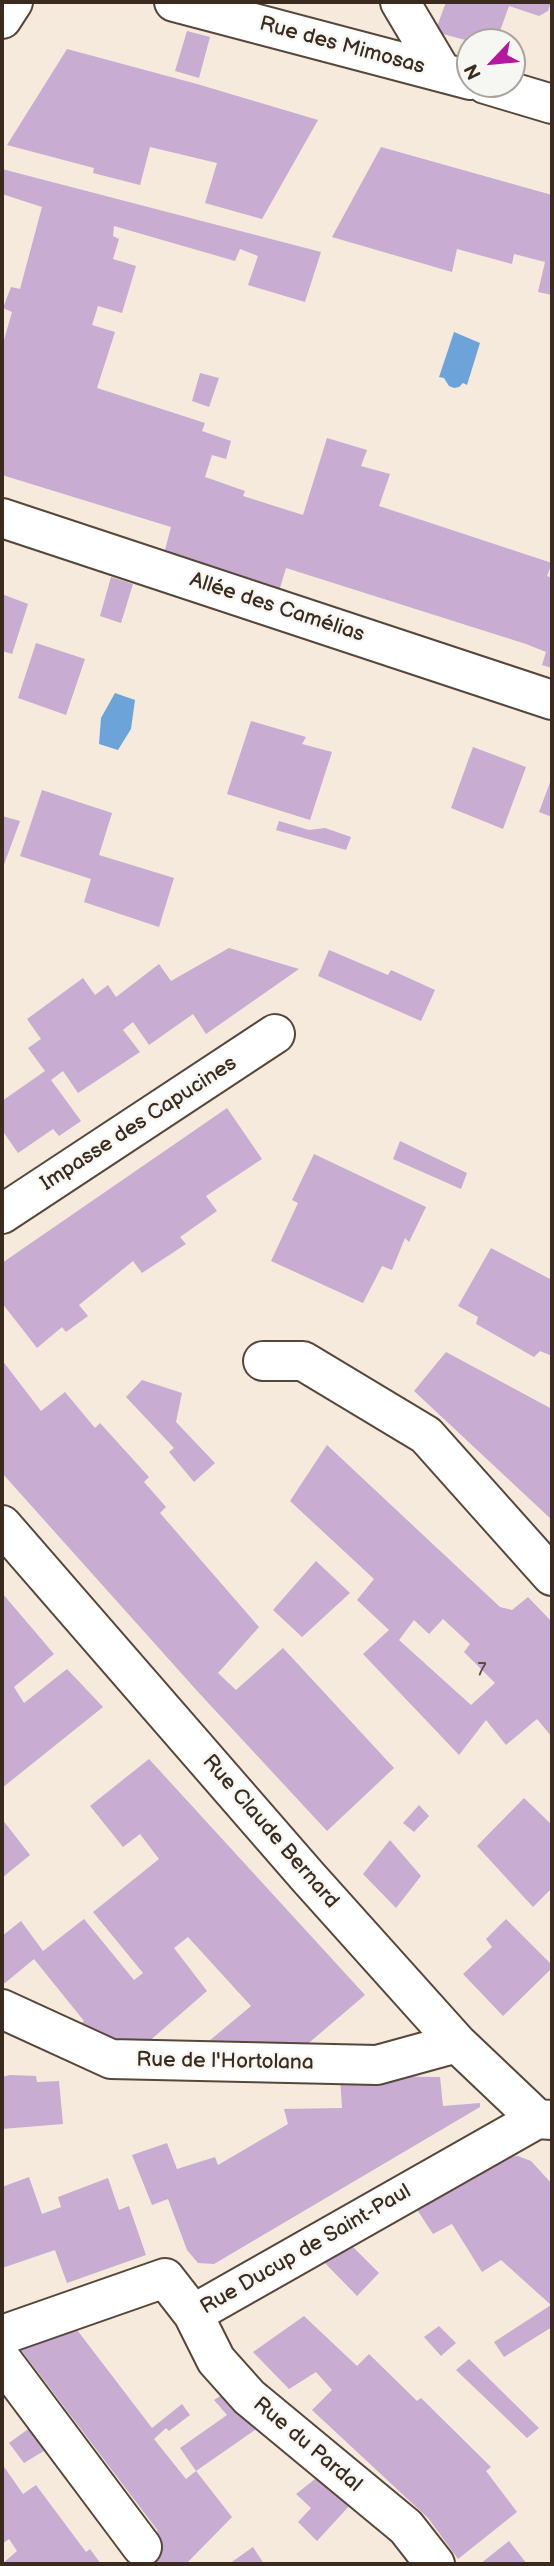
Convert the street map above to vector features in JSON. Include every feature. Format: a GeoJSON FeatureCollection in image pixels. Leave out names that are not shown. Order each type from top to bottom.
{"type":"FeatureCollection","features":[{"type":"Feature","properties":{"kind":"street"},"geometry":{"type":"LineString","coordinates":[[2,19],[13,2]]}},
{"type":"Feature","properties":{"kind":"street","name":"Rue des Mimosas"},"geometry":{"type":"LineString","coordinates":[[174,2],[455,76]]}},
{"type":"Feature","properties":{"kind":"street"},"geometry":{"type":"LineString","coordinates":[[400,2],[455,76]]}},
{"type":"Feature","properties":{"kind":"street"},"geometry":{"type":"LineString","coordinates":[[526,96],[552,104]]}},
{"type":"Feature","properties":{"kind":"street","name":"Allée des Camélias"},"geometry":{"type":"LineString","coordinates":[[2,518],[552,699]]}},
{"type":"Feature","properties":{"kind":"street","name":"Impasse des Capucines"},"geometry":{"type":"LineString","coordinates":[[2,1214],[275,1034]]}},
{"type":"Feature","properties":{"kind":"street"},"geometry":{"type":"LineString","coordinates":[[263,1361],[303,1361],[426,1436],[552,1576]]}},
{"type":"Feature","properties":{"kind":"street","name":"Rue Claude Bernard"},"geometry":{"type":"LineString","coordinates":[[2,1525],[308,1877],[457,2043],[545,2120]]}},
{"type":"Feature","properties":{"kind":"street","name":"Rue de l'Hortolana"},"geometry":{"type":"LineString","coordinates":[[2,2009],[111,2059],[377,2065],[457,2043]]}},
{"type":"Feature","properties":{"kind":"street","name":"Rue Ducup de Saint-Paul"},"geometry":{"type":"LineString","coordinates":[[2,2334],[165,2278],[193,2314],[545,2120]]}},
{"type":"Feature","properties":{"kind":"street","name":"Rue du Pardal"},"geometry":{"type":"LineString","coordinates":[[193,2314],[216,2360],[249,2397],[406,2528],[435,2564]]}},
{"type":"Feature","properties":{"kind":"street"},"geometry":{"type":"LineString","coordinates":[[2,2360],[142,2547]]}},
{"type":"Feature","properties":{"kind":"water"},"geometry":{"type":"Polygon","coordinates":[[[454,332],[480,343],[467,385],[463,383],[454,388],[449,386],[444,378],[439,377],[454,332]]]}},
{"type":"Feature","properties":{"kind":"water"},"geometry":{"type":"Polygon","coordinates":[[[115,693],[135,700],[131,729],[118,750],[99,744],[101,718],[115,693]]]}},
{"type":"Feature","properties":{"kind":"building"},"geometry":{"type":"Polygon","coordinates":[[[446,2],[551,2],[548,11],[539,16],[509,6],[501,28],[456,28],[456,38],[435,32],[446,2]]]}},
{"type":"Feature","properties":{"kind":"building"},"geometry":{"type":"Polygon","coordinates":[[[187,31],[210,37],[199,78],[175,71],[187,31]]]}},
{"type":"Feature","properties":{"kind":"building"},"geometry":{"type":"Polygon","coordinates":[[[67,49],[318,120],[262,219],[205,203],[217,163],[150,147],[140,185],[93,173],[94,168],[7,145],[67,49]]]}},
{"type":"Feature","properties":{"kind":"building"},"geometry":{"type":"Polygon","coordinates":[[[381,147],[552,195],[552,295],[538,292],[545,262],[514,254],[512,264],[457,249],[452,272],[332,237],[381,147]]]}},
{"type":"Feature","properties":{"kind":"building"},"geometry":{"type":"Polygon","coordinates":[[[2,169],[321,252],[305,302],[248,285],[258,256],[240,249],[235,261],[114,226],[113,236],[119,239],[113,259],[136,266],[122,313],[98,306],[92,325],[115,332],[97,388],[205,423],[202,431],[231,441],[226,459],[212,455],[205,477],[245,491],[243,496],[303,515],[327,438],[367,450],[361,466],[390,474],[379,506],[552,563],[547,576],[552,578],[552,668],[542,665],[546,652],[526,644],[286,568],[280,588],[165,550],[171,527],[2,475],[2,339],[4,340],[12,312],[3,308],[11,287],[20,289],[42,207],[2,194],[2,169]]]}},
{"type":"Feature","properties":{"kind":"building"},"geometry":{"type":"Polygon","coordinates":[[[200,373],[219,378],[209,407],[192,401],[200,373]]]}},
{"type":"Feature","properties":{"kind":"building"},"geometry":{"type":"Polygon","coordinates":[[[111,577],[133,584],[121,623],[100,616],[111,577]]]}},
{"type":"Feature","properties":{"kind":"building"},"geometry":{"type":"Polygon","coordinates":[[[2,594],[28,604],[12,654],[2,651],[2,594]]]}},
{"type":"Feature","properties":{"kind":"building"},"geometry":{"type":"Polygon","coordinates":[[[36,643],[85,659],[66,715],[18,698],[36,643]]]}},
{"type":"Feature","properties":{"kind":"building"},"geometry":{"type":"Polygon","coordinates":[[[251,721],[306,737],[302,744],[332,752],[310,820],[227,794],[251,721]]]}},
{"type":"Feature","properties":{"kind":"building"},"geometry":{"type":"Polygon","coordinates":[[[473,747],[526,767],[503,829],[451,808],[473,747]]]}},
{"type":"Feature","properties":{"kind":"building"},"geometry":{"type":"Polygon","coordinates":[[[552,777],[552,817],[539,812],[552,777]]]}},
{"type":"Feature","properties":{"kind":"building"},"geometry":{"type":"Polygon","coordinates":[[[42,790],[112,813],[99,855],[174,878],[159,927],[84,902],[91,879],[20,856],[42,790]]]}},
{"type":"Feature","properties":{"kind":"building"},"geometry":{"type":"Polygon","coordinates":[[[2,816],[20,821],[2,870],[2,816]]]}},
{"type":"Feature","properties":{"kind":"building"},"geometry":{"type":"Polygon","coordinates":[[[279,821],[309,830],[325,828],[351,837],[346,850],[276,830],[279,821]]]}},
{"type":"Feature","properties":{"kind":"building"},"geometry":{"type":"Polygon","coordinates":[[[229,948],[299,969],[206,1034],[193,1014],[149,1045],[133,1022],[123,1030],[140,1052],[78,1093],[63,1071],[51,1080],[81,1121],[59,1136],[53,1129],[18,1153],[2,1130],[2,1101],[45,1071],[28,1048],[41,1039],[27,1019],[83,978],[95,995],[108,985],[116,997],[159,964],[171,981],[229,948]]]}},
{"type":"Feature","properties":{"kind":"building"},"geometry":{"type":"Polygon","coordinates":[[[329,950],[388,975],[391,970],[435,990],[421,1021],[318,976],[329,950]]]}},
{"type":"Feature","properties":{"kind":"building"},"geometry":{"type":"Polygon","coordinates":[[[227,1108],[262,1159],[206,1196],[217,1211],[180,1237],[186,1244],[142,1273],[133,1261],[79,1305],[88,1316],[66,1332],[62,1327],[37,1348],[2,1303],[2,1263],[227,1108]]]}},
{"type":"Feature","properties":{"kind":"building"},"geometry":{"type":"Polygon","coordinates":[[[400,1141],[467,1173],[461,1189],[393,1159],[400,1141]]]}},
{"type":"Feature","properties":{"kind":"building"},"geometry":{"type":"Polygon","coordinates":[[[314,1154],[426,1207],[409,1242],[405,1238],[392,1270],[382,1266],[363,1303],[271,1261],[298,1203],[292,1200],[314,1154]]]}},
{"type":"Feature","properties":{"kind":"building"},"geometry":{"type":"Polygon","coordinates":[[[491,1248],[552,1280],[552,1356],[540,1351],[534,1357],[476,1324],[478,1317],[458,1306],[491,1248]]]}},
{"type":"Feature","properties":{"kind":"building"},"geometry":{"type":"Polygon","coordinates":[[[446,1352],[552,1409],[552,1520],[414,1391],[446,1352]]]}},
{"type":"Feature","properties":{"kind":"building"},"geometry":{"type":"Polygon","coordinates":[[[2,1360],[41,1411],[65,1392],[95,1428],[100,1423],[149,1477],[144,1482],[166,1507],[160,1513],[259,1627],[218,1673],[236,1690],[283,1648],[394,1768],[327,1831],[2,1473],[2,1360]]]}},
{"type":"Feature","properties":{"kind":"building"},"geometry":{"type":"Polygon","coordinates":[[[142,1380],[182,1393],[176,1422],[215,1463],[194,1482],[169,1452],[174,1448],[126,1397],[142,1380]]]}},
{"type":"Feature","properties":{"kind":"building"},"geometry":{"type":"Polygon","coordinates":[[[327,1445],[500,1607],[512,1610],[528,1597],[552,1622],[552,1737],[537,1719],[506,1745],[486,1720],[459,1755],[363,1654],[389,1630],[357,1600],[374,1579],[290,1501],[327,1445]],[[443,1619],[429,1634],[414,1620],[399,1640],[471,1705],[495,1683],[464,1652],[470,1644],[443,1619]]]}},
{"type":"Feature","properties":{"kind":"building"},"geometry":{"type":"Polygon","coordinates":[[[316,1561],[350,1593],[302,1637],[273,1610],[316,1561]]]}},
{"type":"Feature","properties":{"kind":"building"},"geometry":{"type":"Polygon","coordinates":[[[2,1593],[54,1654],[14,1687],[24,1703],[67,1669],[103,1707],[2,1788],[2,1593]]]}},
{"type":"Feature","properties":{"kind":"building"},"geometry":{"type":"Polygon","coordinates":[[[149,1759],[365,1995],[297,2053],[197,2051],[251,2006],[188,1937],[174,1948],[207,1991],[139,2050],[80,2024],[84,2021],[34,1959],[5,1983],[2,1982],[2,1936],[21,1921],[43,1951],[84,1919],[134,1980],[143,1973],[93,1912],[159,1859],[140,1834],[123,1847],[90,1806],[149,1759]]]}},
{"type":"Feature","properties":{"kind":"building"},"geometry":{"type":"Polygon","coordinates":[[[524,1798],[552,1825],[552,1888],[533,1907],[477,1846],[524,1798]]]}},
{"type":"Feature","properties":{"kind":"building"},"geometry":{"type":"Polygon","coordinates":[[[419,1805],[429,1816],[414,1832],[403,1823],[419,1805]]]}},
{"type":"Feature","properties":{"kind":"building"},"geometry":{"type":"Polygon","coordinates":[[[2,1819],[30,1855],[2,1878],[2,1819]]]}},
{"type":"Feature","properties":{"kind":"building"},"geometry":{"type":"Polygon","coordinates":[[[390,1840],[421,1876],[396,1908],[363,1874],[390,1840]]]}},
{"type":"Feature","properties":{"kind":"building"},"geometry":{"type":"Polygon","coordinates":[[[506,1919],[552,1968],[503,2016],[463,1974],[492,1947],[486,1939],[506,1919]]]}},
{"type":"Feature","properties":{"kind":"building"},"geometry":{"type":"Polygon","coordinates":[[[36,2076],[37,2082],[59,2081],[63,2124],[2,2129],[2,2077],[36,2076]]]}},
{"type":"Feature","properties":{"kind":"building"},"geometry":{"type":"Polygon","coordinates":[[[340,2076],[440,2077],[443,2106],[480,2103],[480,2107],[214,2264],[198,2263],[187,2250],[168,2199],[152,2205],[132,2155],[167,2143],[177,2169],[215,2157],[218,2165],[288,2124],[284,2109],[342,2108],[340,2076]]]}},
{"type":"Feature","properties":{"kind":"building"},"geometry":{"type":"Polygon","coordinates":[[[518,2156],[531,2161],[552,2184],[552,2327],[504,2357],[494,2342],[551,2305],[501,2260],[482,2272],[452,2224],[433,2234],[416,2208],[502,2157],[518,2156]]]}},
{"type":"Feature","properties":{"kind":"building"},"geometry":{"type":"Polygon","coordinates":[[[29,2177],[42,2214],[61,2207],[58,2197],[108,2178],[119,2210],[129,2206],[146,2255],[67,2283],[55,2250],[2,2268],[2,2187],[29,2177]]]}},
{"type":"Feature","properties":{"kind":"building"},"geometry":{"type":"Polygon","coordinates":[[[352,2246],[379,2273],[357,2296],[324,2262],[352,2246]]]}},
{"type":"Feature","properties":{"kind":"building"},"geometry":{"type":"Polygon","coordinates":[[[304,2316],[357,2366],[369,2354],[417,2401],[421,2398],[491,2467],[486,2471],[517,2512],[458,2559],[428,2518],[312,2410],[332,2390],[316,2372],[289,2389],[253,2352],[304,2316]]]}},
{"type":"Feature","properties":{"kind":"building"},"geometry":{"type":"Polygon","coordinates":[[[74,2326],[152,2428],[182,2404],[190,2415],[169,2431],[166,2428],[154,2439],[186,2479],[196,2471],[232,2517],[186,2564],[148,2564],[160,2556],[147,2539],[158,2531],[18,2346],[74,2326]]]}},
{"type":"Feature","properties":{"kind":"building"},"geometry":{"type":"Polygon","coordinates":[[[439,2326],[456,2343],[441,2356],[424,2337],[439,2326]]]}},
{"type":"Feature","properties":{"kind":"building"},"geometry":{"type":"Polygon","coordinates":[[[469,2359],[539,2428],[527,2438],[456,2370],[469,2359]]]}},
{"type":"Feature","properties":{"kind":"building"},"geometry":{"type":"Polygon","coordinates":[[[228,2391],[265,2423],[196,2471],[180,2448],[227,2415],[214,2400],[228,2391]]]}},
{"type":"Feature","properties":{"kind":"building"},"geometry":{"type":"Polygon","coordinates":[[[39,2421],[57,2443],[24,2463],[9,2443],[39,2421]]]}},
{"type":"Feature","properties":{"kind":"building"},"geometry":{"type":"Polygon","coordinates":[[[2,2464],[23,2494],[36,2485],[86,2552],[90,2549],[101,2564],[2,2564],[17,2551],[9,2539],[2,2544],[2,2464]]]}},
{"type":"Feature","properties":{"kind":"building"},"geometry":{"type":"Polygon","coordinates":[[[320,2475],[351,2504],[317,2541],[298,2522],[311,2508],[296,2494],[320,2475]]]}},
{"type":"Feature","properties":{"kind":"building"},"geometry":{"type":"Polygon","coordinates":[[[509,2541],[527,2564],[480,2564],[509,2541]]]}},
{"type":"Feature","properties":{"kind":"building"},"geometry":{"type":"Polygon","coordinates":[[[253,2547],[264,2564],[229,2564],[253,2547]]]}}]}
